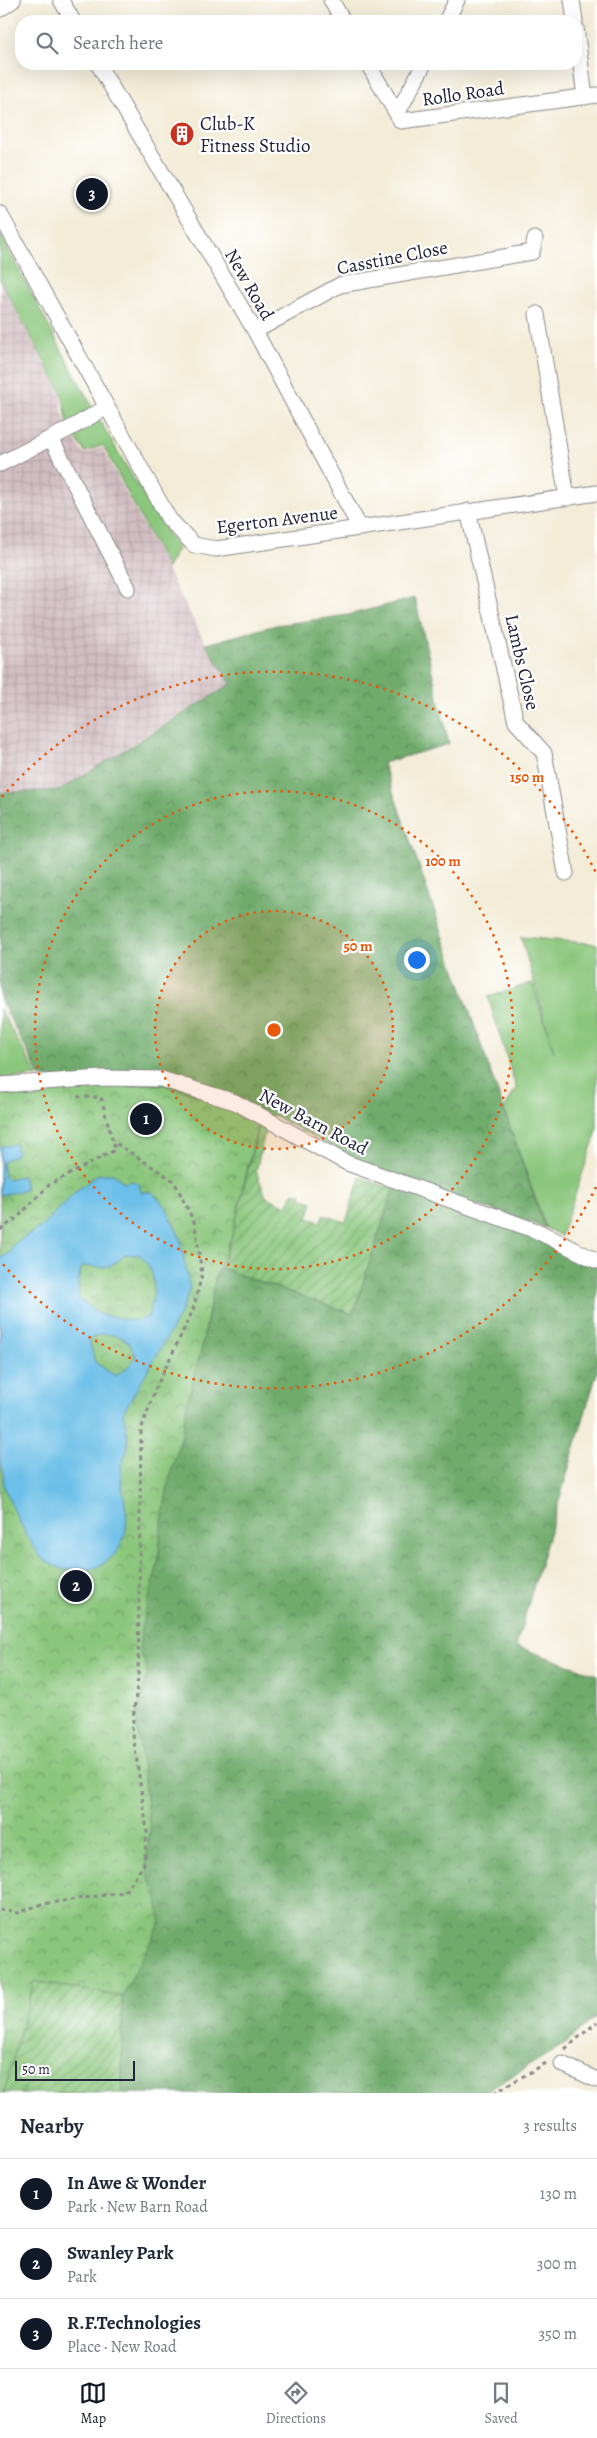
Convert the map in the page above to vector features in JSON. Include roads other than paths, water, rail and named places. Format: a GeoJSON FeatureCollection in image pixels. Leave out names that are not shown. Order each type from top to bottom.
{"type":"FeatureCollection","features":[{"type":"Feature","properties":{"kind":"street"},"geometry":{"type":"LineString","coordinates":[[0,9],[13,0]]}},
{"type":"Feature","properties":{"kind":"street"},"geometry":{"type":"LineString","coordinates":[[61,0],[70,15]]}},
{"type":"Feature","properties":{"kind":"street"},"geometry":{"type":"LineString","coordinates":[[331,0],[340,15]]}},
{"type":"Feature","properties":{"kind":"street"},"geometry":{"type":"LineString","coordinates":[[449,15],[457,0]]}},
{"type":"Feature","properties":{"kind":"street"},"geometry":{"type":"LineString","coordinates":[[572,0],[574,15]]}},
{"type":"Feature","properties":{"kind":"street"},"geometry":{"type":"LineString","coordinates":[[582,55],[591,96]]}},
{"type":"Feature","properties":{"kind":"street","name":"New Road"},"geometry":{"type":"LineString","coordinates":[[102,70],[254,331],[360,528]]}},
{"type":"Feature","properties":{"kind":"street","name":"Rollo Road"},"geometry":{"type":"LineString","coordinates":[[371,70],[401,121],[591,96]]}},
{"type":"Feature","properties":{"kind":"street"},"geometry":{"type":"LineString","coordinates":[[397,114],[421,70]]}},
{"type":"Feature","properties":{"kind":"street","name":"Egerton Avenue"},"geometry":{"type":"LineString","coordinates":[[0,214],[169,519],[194,545],[216,549],[597,493]]}},
{"type":"Feature","properties":{"kind":"street","name":"Casstine Close"},"geometry":{"type":"LineString","coordinates":[[254,331],[340,285],[532,252],[535,239]]}},
{"type":"Feature","properties":{"kind":"street"},"geometry":{"type":"LineString","coordinates":[[537,314],[568,498]]}},
{"type":"Feature","properties":{"kind":"street"},"geometry":{"type":"LineString","coordinates":[[0,464],[107,407]]}},
{"type":"Feature","properties":{"kind":"street"},"geometry":{"type":"LineString","coordinates":[[51,438],[128,588]]}},
{"type":"Feature","properties":{"kind":"street","name":"Lambs Close"},"geometry":{"type":"LineString","coordinates":[[468,511],[516,722],[544,753],[566,873]]}},
{"type":"Feature","properties":{"kind":"street","name":"New Barn Road"},"geometry":{"type":"LineString","coordinates":[[0,1085],[102,1078],[161,1079],[235,1102],[347,1164],[537,1231],[597,1261]]}},
{"type":"Feature","properties":{"kind":"street"},"geometry":{"type":"LineString","coordinates":[[562,2064],[597,2080]]}},
{"type":"Feature","properties":{"kind":"water"},"geometry":{"type":"Polygon","coordinates":[[[15,1144],[18,1153],[2,1162],[4,1177],[8,1179],[23,1176],[26,1190],[0,1195],[0,1147],[15,1144]]]}},
{"type":"Feature","properties":{"kind":"water"},"geometry":{"type":"Polygon","coordinates":[[[113,1174],[125,1183],[133,1181],[139,1184],[141,1192],[152,1192],[166,1207],[180,1238],[190,1290],[178,1318],[123,1413],[128,1444],[121,1468],[127,1522],[122,1543],[115,1554],[105,1562],[94,1568],[81,1571],[55,1566],[43,1559],[20,1523],[4,1484],[0,1463],[0,1259],[10,1252],[14,1244],[42,1226],[78,1189],[97,1175],[113,1174]],[[125,1254],[115,1263],[106,1267],[82,1266],[78,1280],[79,1299],[101,1315],[137,1321],[148,1317],[154,1291],[153,1277],[140,1255],[125,1254]],[[101,1334],[89,1340],[95,1362],[115,1376],[127,1368],[136,1356],[130,1345],[123,1338],[101,1334]]]}},
{"type":"Feature","properties":{"kind":"place","name":"Club-K Fitness Studio"},"geometry":{"type":"Point","coordinates":[182,134]}},
{"type":"Feature","properties":{"kind":"place","name":"R.F.Technologies"},"geometry":{"type":"Point","coordinates":[92,194]}},
{"type":"Feature","properties":{"kind":"place","name":"In Awe & Wonder"},"geometry":{"type":"Point","coordinates":[146,1119]}},
{"type":"Feature","properties":{"kind":"place","name":"Swanley Park"},"geometry":{"type":"Point","coordinates":[76,1586]}}]}
